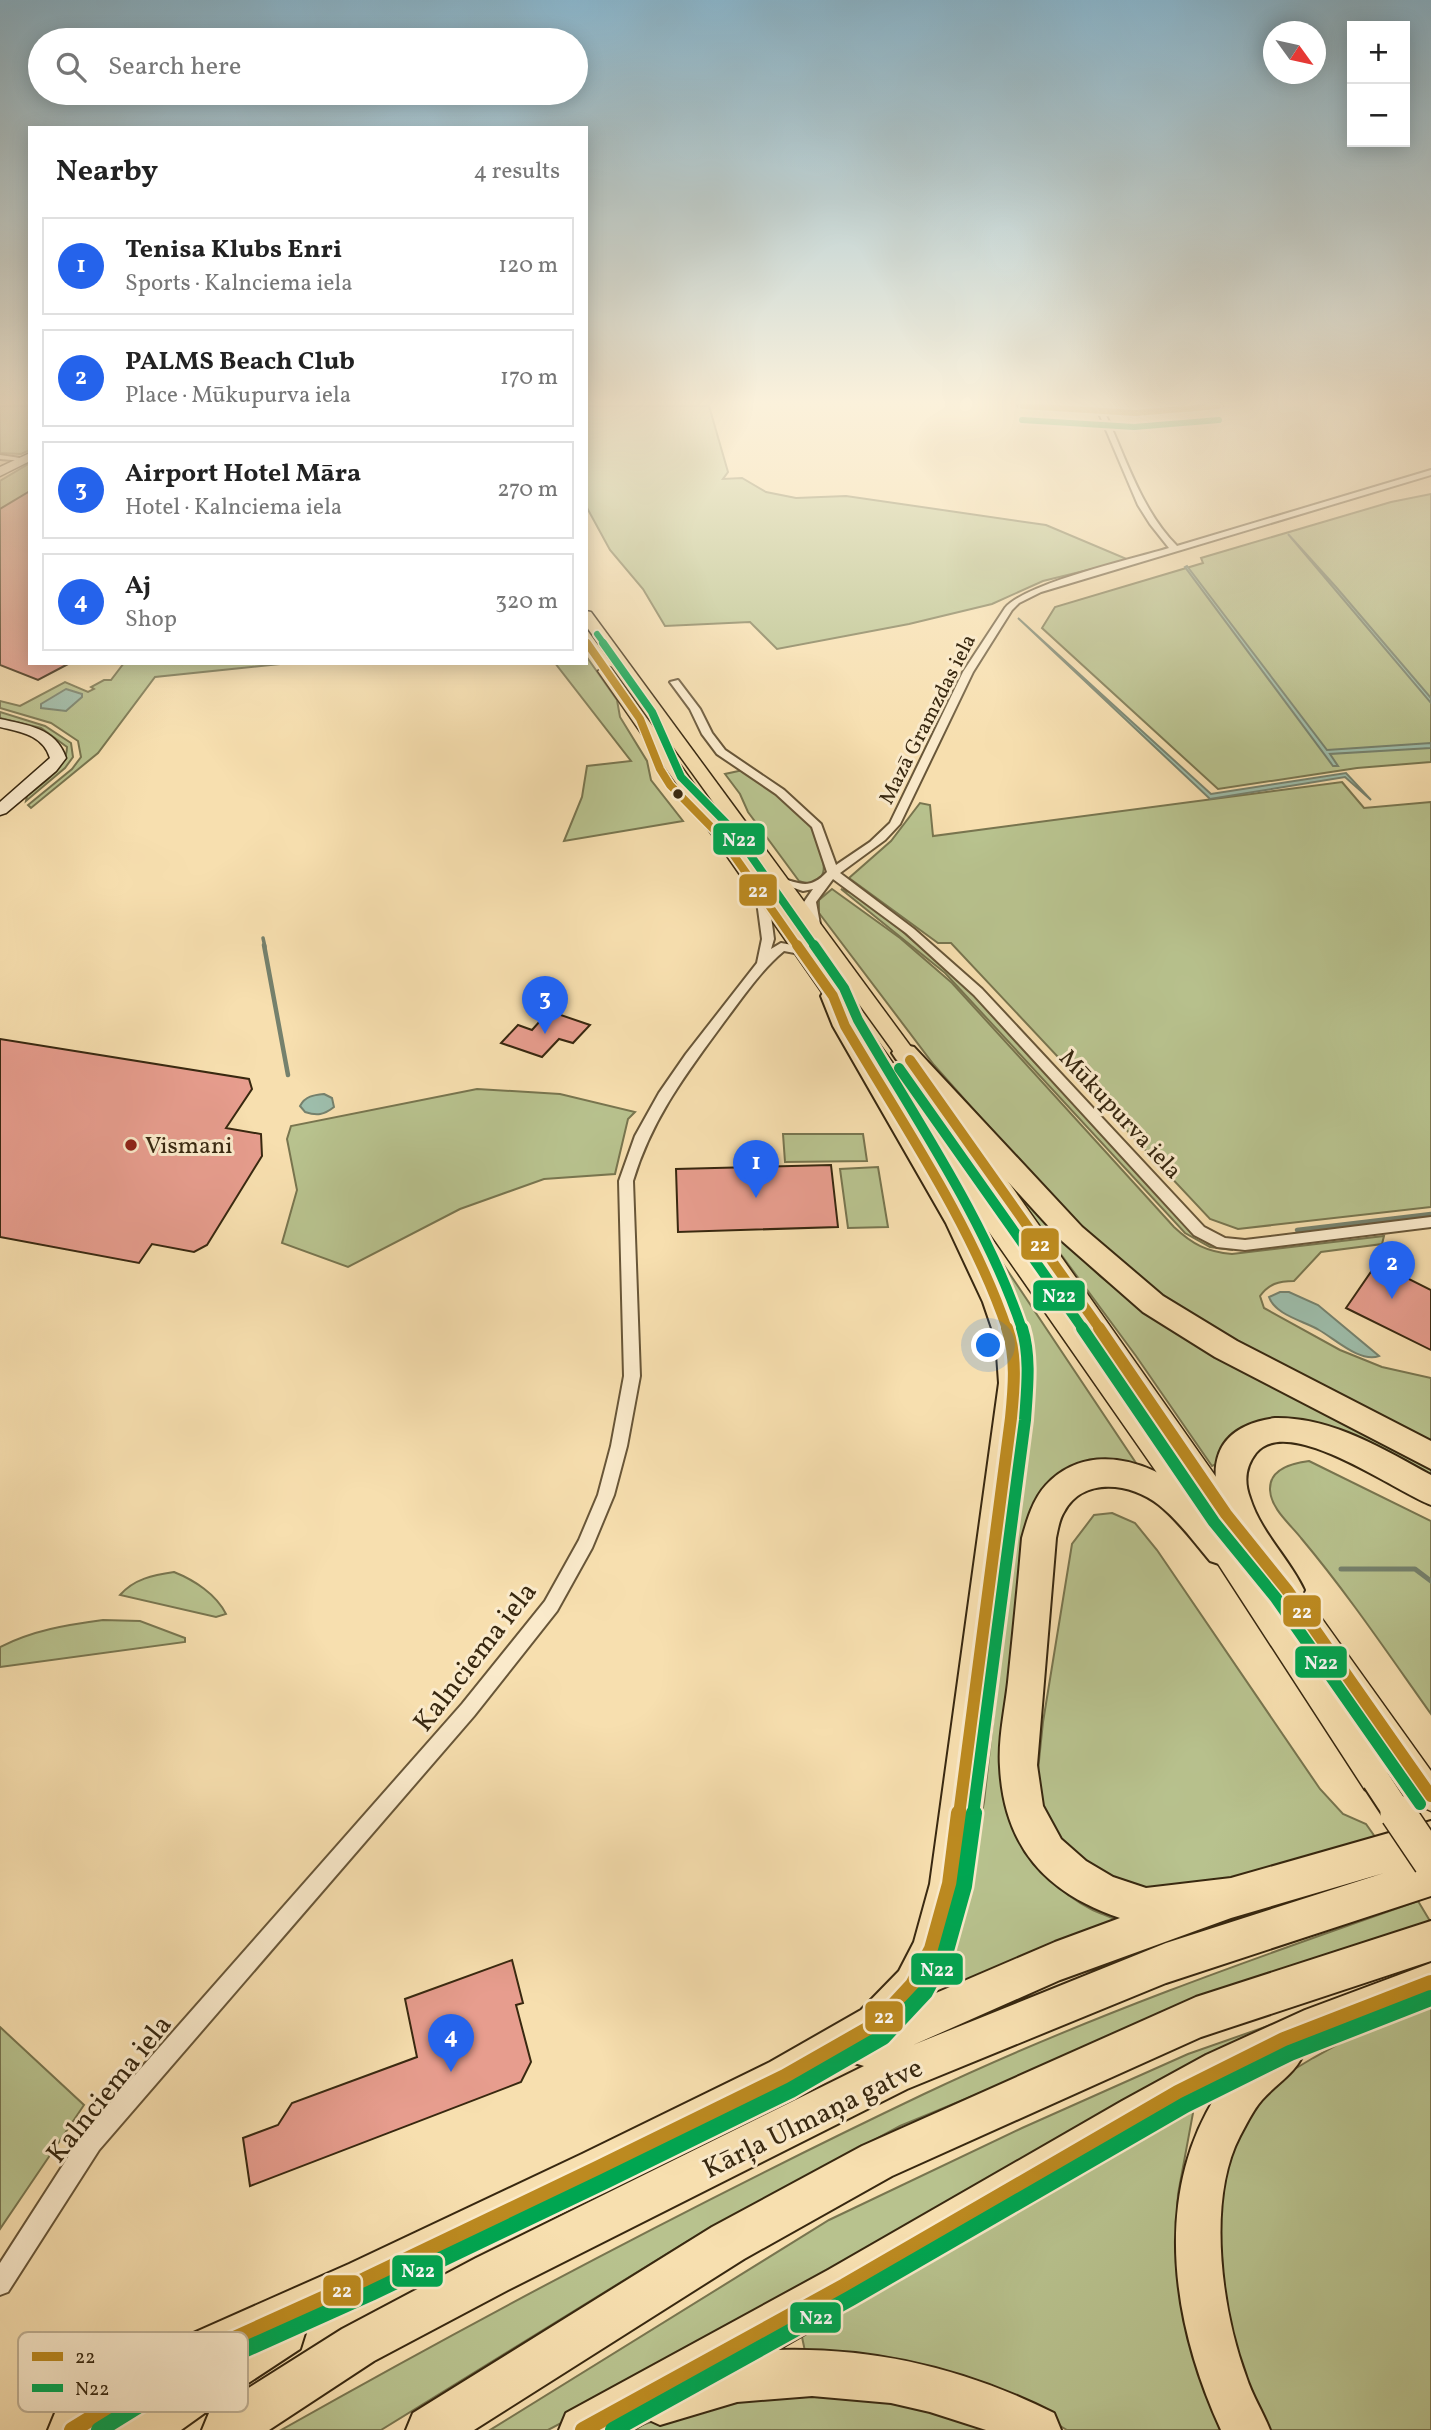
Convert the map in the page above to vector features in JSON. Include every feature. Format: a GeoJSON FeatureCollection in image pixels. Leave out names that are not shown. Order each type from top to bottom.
{"type":"FeatureCollection","features":[{"type":"Feature","properties":{"kind":"highway"},"geometry":{"type":"LineString","coordinates":[[248,2333],[365,2280],[785,2077],[876,2025],[913,1984],[932,1949],[950,1884],[1014,1383],[1011,1340],[992,1290],[960,1223],[845,1026],[832,996]]}},
{"type":"Feature","properties":{"kind":"highway"},"geometry":{"type":"LineString","coordinates":[[905,1054],[1072,1234],[1153,1304],[1226,1349],[1431,1456]]}},
{"type":"Feature","properties":{"kind":"highway"},"geometry":{"type":"LineString","coordinates":[[1287,1590],[1242,1521],[1229,1483],[1234,1455],[1253,1436],[1284,1431],[1326,1438],[1431,1491]]}},
{"type":"Feature","properties":{"kind":"highway"},"geometry":{"type":"LineString","coordinates":[[1222,1551],[1177,1500],[1148,1482],[1106,1473],[1085,1476],[1058,1493],[1049,1507],[1039,1538],[1018,1765],[1025,1810],[1047,1852],[1072,1875],[1103,1894],[1146,1908],[1231,1898]]}},
{"type":"Feature","properties":{"kind":"highway"},"geometry":{"type":"LineString","coordinates":[[785,2077],[893,2034],[1055,1962],[1231,1898],[1431,1840]]}},
{"type":"Feature","properties":{"kind":"highway","name":"Kārļa Ulmaņa gatve"},"geometry":{"type":"LineString","coordinates":[[226,2430],[358,2345],[504,2268],[893,2074],[1166,1963],[1431,1877]]}},
{"type":"Feature","properties":{"kind":"highway"},"geometry":{"type":"LineString","coordinates":[[430,2430],[728,2243],[877,2161],[1196,2018],[1431,1941]]}},
{"type":"Feature","properties":{"kind":"highway"},"geometry":{"type":"LineString","coordinates":[[594,2424],[931,2237],[1084,2145],[1181,2092],[1264,2049],[1335,2018],[1431,1983]]}},
{"type":"Feature","properties":{"kind":"highway"},"geometry":{"type":"LineString","coordinates":[[1246,2430],[1219,2375],[1202,2305],[1198,2238],[1208,2166],[1222,2123],[1243,2088],[1273,2060],[1335,2018]]}},
{"type":"Feature","properties":{"kind":"highway"},"geometry":{"type":"LineString","coordinates":[[248,2355],[365,2280]]}},
{"type":"Feature","properties":{"kind":"highway"},"geometry":{"type":"LineString","coordinates":[[594,2424],[734,2378],[805,2373],[855,2376],[920,2386],[993,2410],[1037,2430]]}},
{"type":"Feature","properties":{"kind":"highway"},"geometry":{"type":"LineString","coordinates":[[72,2430],[102,2412]]}},
{"type":"Feature","properties":{"kind":"highway"},"geometry":{"type":"LineString","coordinates":[[141,2430],[166,2412]]}},
{"type":"Feature","properties":{"kind":"main road"},"geometry":{"type":"LineString","coordinates":[[588,618],[798,909],[814,925],[1129,1368],[1226,1514],[1287,1590],[1431,1796]]}},
{"type":"Feature","properties":{"kind":"main road"},"geometry":{"type":"LineString","coordinates":[[588,645],[832,996],[854,1023],[1194,1504],[1222,1551],[1431,1862]]}},
{"type":"Feature","properties":{"kind":"street"},"geometry":{"type":"LineString","coordinates":[[1151,519],[1166,542],[1175,549]]}},
{"type":"Feature","properties":{"kind":"street","name":"Mazā Gramzdas iela"},"geometry":{"type":"LineString","coordinates":[[814,925],[810,902],[833,873],[871,847],[895,824],[968,672],[1016,601],[1038,590],[1273,519]]}},
{"type":"Feature","properties":{"kind":"street"},"geometry":{"type":"LineString","coordinates":[[675,682],[721,752],[780,792],[817,826],[833,873]]}},
{"type":"Feature","properties":{"kind":"street"},"geometry":{"type":"LineString","coordinates":[[0,723],[44,735],[56,749],[58,758],[51,768],[0,810]]}},
{"type":"Feature","properties":{"kind":"street","name":"Mūkupurva iela"},"geometry":{"type":"LineString","coordinates":[[833,873],[919,938],[978,992],[1206,1236],[1222,1243],[1245,1245],[1431,1222]]}},
{"type":"Feature","properties":{"kind":"street"},"geometry":{"type":"LineString","coordinates":[[777,880],[803,888],[822,884]]}},
{"type":"Feature","properties":{"kind":"street","name":"Kalnciema iela"},"geometry":{"type":"LineString","coordinates":[[762,894],[768,939],[762,962]]}},
{"type":"Feature","properties":{"kind":"street","name":"Kalnciema iela"},"geometry":{"type":"LineString","coordinates":[[0,2284],[91,2142],[425,1761],[551,1606],[586,1543],[606,1495],[632,1376],[626,1181],[633,1154],[646,1123],[677,1074],[762,962],[781,947],[800,950]]}},
{"type":"Feature","properties":{"kind":"green space"},"geometry":{"type":"Polygon","coordinates":[[[0,519],[28,519],[28,534],[0,525],[0,519]]]}},
{"type":"Feature","properties":{"kind":"green space"},"geometry":{"type":"Polygon","coordinates":[[[593,519],[1007,519],[1046,525],[1129,560],[1043,581],[992,604],[909,624],[777,649],[750,622],[665,626],[643,589],[610,550],[593,519]]]}},
{"type":"Feature","properties":{"kind":"green space"},"geometry":{"type":"Polygon","coordinates":[[[1332,519],[1431,519],[1431,762],[1357,768],[1218,789],[1042,628],[1055,607],[1203,563],[1201,558],[1332,519]]]}},
{"type":"Feature","properties":{"kind":"green space"},"geometry":{"type":"Polygon","coordinates":[[[588,659],[617,700],[620,717],[647,761],[651,780],[683,821],[564,841],[582,797],[587,766],[631,761],[557,665],[588,665],[588,659]]]}},
{"type":"Feature","properties":{"kind":"green space"},"geometry":{"type":"Polygon","coordinates":[[[122,665],[271,665],[155,677],[98,753],[31,808],[28,805],[72,769],[81,757],[78,741],[51,723],[0,708],[0,701],[20,706],[65,682],[88,692],[94,689],[91,687],[104,680],[111,680],[122,665]]]}},
{"type":"Feature","properties":{"kind":"green space"},"geometry":{"type":"Polygon","coordinates":[[[0,712],[45,726],[71,743],[73,757],[65,768],[26,801],[27,796],[58,769],[66,755],[67,747],[41,728],[0,718],[0,712]]]}},
{"type":"Feature","properties":{"kind":"green space"},"geometry":{"type":"Polygon","coordinates":[[[743,770],[793,807],[813,830],[820,844],[824,864],[822,875],[817,881],[799,881],[748,812],[740,794],[725,774],[743,770]]]}},
{"type":"Feature","properties":{"kind":"green space"},"geometry":{"type":"Polygon","coordinates":[[[1342,782],[1364,808],[1431,802],[1431,1207],[1238,1229],[1210,1219],[951,943],[938,943],[849,878],[891,841],[920,803],[930,805],[933,836],[1342,782]]]}},
{"type":"Feature","properties":{"kind":"green space"},"geometry":{"type":"Polygon","coordinates":[[[832,889],[900,938],[952,983],[1174,1227],[1187,1238],[1207,1249],[1232,1254],[1384,1236],[1382,1244],[1321,1252],[1294,1281],[1274,1284],[1260,1296],[1264,1308],[1340,1350],[1382,1367],[1431,1378],[1431,1447],[1171,1306],[1087,1237],[934,1065],[819,913],[819,900],[832,889]]]}},
{"type":"Feature","properties":{"kind":"green space"},"geometry":{"type":"Polygon","coordinates":[[[841,889],[852,893],[902,931],[967,988],[1191,1232],[1209,1244],[1233,1250],[1210,1247],[1185,1233],[945,973],[841,889]]]}},
{"type":"Feature","properties":{"kind":"green space"},"geometry":{"type":"Polygon","coordinates":[[[477,1089],[560,1094],[635,1112],[628,1119],[615,1174],[544,1179],[460,1209],[348,1267],[282,1243],[297,1190],[287,1139],[291,1126],[477,1089]]]}},
{"type":"Feature","properties":{"kind":"green space"},"geometry":{"type":"Polygon","coordinates":[[[783,1134],[863,1134],[867,1161],[785,1162],[783,1134]]]}},
{"type":"Feature","properties":{"kind":"green space"},"geometry":{"type":"Polygon","coordinates":[[[994,1164],[1072,1249],[1100,1276],[1154,1319],[1256,1377],[1431,1469],[1431,1484],[1306,1423],[1212,1466],[1136,1356],[994,1164]]]}},
{"type":"Feature","properties":{"kind":"green space"},"geometry":{"type":"Polygon","coordinates":[[[878,1167],[888,1227],[848,1228],[840,1169],[878,1167]]]}},
{"type":"Feature","properties":{"kind":"green space"},"geometry":{"type":"Polygon","coordinates":[[[947,1180],[1140,1469],[1057,1480],[1020,1839],[1033,1860],[1059,1888],[1080,1903],[1122,1923],[947,1989],[984,1802],[1014,1535],[1026,1394],[947,1180]]]}},
{"type":"Feature","properties":{"kind":"green space"},"geometry":{"type":"Polygon","coordinates":[[[1309,1461],[1431,1521],[1431,1714],[1352,1603],[1274,1504],[1270,1490],[1273,1477],[1283,1468],[1309,1461]]]}},
{"type":"Feature","properties":{"kind":"green space"},"geometry":{"type":"Polygon","coordinates":[[[1112,1513],[1135,1523],[1157,1550],[1320,1789],[1343,1814],[1366,1824],[1380,1844],[1233,1886],[1146,1897],[1074,1864],[1042,1807],[1037,1780],[1043,1722],[1072,1544],[1094,1515],[1112,1513]]]}},
{"type":"Feature","properties":{"kind":"green space"},"geometry":{"type":"Polygon","coordinates":[[[174,1572],[204,1588],[226,1614],[216,1617],[120,1595],[131,1585],[144,1579],[174,1572]]]}},
{"type":"Feature","properties":{"kind":"green space"},"geometry":{"type":"Polygon","coordinates":[[[103,1620],[140,1621],[185,1638],[185,1642],[0,1667],[0,1647],[13,1641],[50,1629],[103,1620]]]}},
{"type":"Feature","properties":{"kind":"green space"},"geometry":{"type":"Polygon","coordinates":[[[1418,1901],[1430,1921],[1218,1995],[900,2126],[686,2242],[381,2430],[281,2430],[600,2256],[984,2066],[1107,2015],[1418,1901]]]}},
{"type":"Feature","properties":{"kind":"green space"},"geometry":{"type":"Polygon","coordinates":[[[1431,1962],[1431,1968],[548,2430],[490,2430],[829,2220],[1022,2128],[1188,2054],[1282,2021],[1431,1962]]]}},
{"type":"Feature","properties":{"kind":"green space"},"geometry":{"type":"Polygon","coordinates":[[[1431,2000],[1431,2430],[1266,2430],[1218,2312],[1220,2178],[1258,2098],[1288,2073],[1313,2058],[1369,2027],[1431,2000]]]}},
{"type":"Feature","properties":{"kind":"green space"},"geometry":{"type":"Polygon","coordinates":[[[0,2027],[84,2105],[0,2229],[0,2027]]]}},
{"type":"Feature","properties":{"kind":"green space"},"geometry":{"type":"Polygon","coordinates":[[[1191,2110],[1193,2113],[1178,2194],[1178,2270],[1225,2430],[1067,2430],[1035,2411],[806,2356],[802,2337],[804,2332],[1191,2110]]]}},
{"type":"Feature","properties":{"kind":"green space"},"geometry":{"type":"Polygon","coordinates":[[[865,2392],[995,2430],[627,2430],[739,2393],[865,2392]]]}},
{"type":"Feature","properties":{"kind":"shaded area"},"geometry":{"type":"Polygon","coordinates":[[[1288,534],[1431,698],[1431,703],[1288,534]]]}},
{"type":"Feature","properties":{"kind":"shaded area"},"geometry":{"type":"Polygon","coordinates":[[[1187,566],[1327,750],[1431,743],[1431,748],[1330,754],[1338,766],[1333,766],[1185,567],[1187,566]]]}},
{"type":"Feature","properties":{"kind":"shaded area"},"geometry":{"type":"Polygon","coordinates":[[[1018,618],[1211,794],[1346,773],[1371,800],[1345,777],[1210,799],[1018,618]]]}},
{"type":"Feature","properties":{"kind":"shaded area"},"geometry":{"type":"Polygon","coordinates":[[[66,689],[82,694],[82,697],[66,711],[41,708],[41,704],[66,689]]]}},
{"type":"Feature","properties":{"kind":"shaded area"},"geometry":{"type":"Polygon","coordinates":[[[324,1094],[332,1098],[334,1107],[327,1112],[309,1113],[300,1106],[307,1098],[324,1094]]]}},
{"type":"Feature","properties":{"kind":"shaded area"},"geometry":{"type":"Polygon","coordinates":[[[1280,1292],[1289,1292],[1318,1305],[1379,1356],[1356,1353],[1319,1330],[1284,1313],[1269,1297],[1280,1292]]]}},
{"type":"Feature","properties":{"kind":"building"},"geometry":{"type":"Polygon","coordinates":[[[0,519],[28,519],[28,665],[66,665],[38,680],[0,665],[0,519]]]}},
{"type":"Feature","properties":{"kind":"building"},"geometry":{"type":"Polygon","coordinates":[[[549,1011],[590,1025],[573,1043],[559,1039],[542,1057],[501,1043],[518,1025],[532,1030],[549,1011]]]}},
{"type":"Feature","properties":{"kind":"building","name":"Vismani"},"geometry":{"type":"Polygon","coordinates":[[[0,1039],[249,1079],[252,1089],[226,1128],[261,1134],[262,1156],[207,1245],[194,1252],[152,1244],[139,1263],[0,1237],[0,1039]]]}},
{"type":"Feature","properties":{"kind":"building"},"geometry":{"type":"Polygon","coordinates":[[[831,1165],[838,1227],[678,1232],[676,1169],[831,1165]]]}},
{"type":"Feature","properties":{"kind":"building"},"geometry":{"type":"Polygon","coordinates":[[[1377,1263],[1431,1290],[1431,1350],[1346,1308],[1377,1263]]]}},
{"type":"Feature","properties":{"kind":"building"},"geometry":{"type":"Polygon","coordinates":[[[512,1960],[523,2003],[516,2005],[531,2062],[521,2082],[250,2186],[243,2138],[278,2125],[292,2103],[417,2057],[405,1999],[512,1960]]]}},
{"type":"Feature","properties":{"kind":"waterway"},"geometry":{"type":"LineString","coordinates":[[263,938],[265,947]]}},
{"type":"Feature","properties":{"kind":"waterway"},"geometry":{"type":"LineString","coordinates":[[264,945],[288,1075]]}},
{"type":"Feature","properties":{"kind":"waterway"},"geometry":{"type":"LineString","coordinates":[[1297,1230],[1431,1214]]}},
{"type":"Feature","properties":{"kind":"waterway"},"geometry":{"type":"LineString","coordinates":[[1341,1569],[1415,1569],[1431,1581]]}},
{"type":"Feature","properties":{"kind":"transit line","name":"N22"},"geometry":{"type":"LineString","coordinates":[[248,2348],[371,2293],[791,2090],[883,2037],[925,1992],[945,1954],[964,1886],[1025,1420],[1028,1383],[1025,1338],[1011,1296],[972,1216],[858,1020],[844,988],[732,829],[681,777],[652,712],[597,634]]}},
{"type":"Feature","properties":{"kind":"transit line","name":"22"},"geometry":{"type":"LineString","coordinates":[[248,2333],[365,2280],[785,2077],[876,2025],[913,1985],[932,1949],[950,1884],[1011,1418],[1014,1383],[1011,1340],[998,1302],[960,1223],[845,1026],[833,996],[721,837],[670,785],[660,769],[640,719],[588,645]]}},
{"type":"Feature","properties":{"kind":"transit line","name":"22"},"geometry":{"type":"LineString","coordinates":[[910,1060],[1136,1380],[1226,1514],[1287,1590],[1431,1796]]}},
{"type":"Feature","properties":{"kind":"transit line","name":"N22"},"geometry":{"type":"LineString","coordinates":[[899,1068],[1124,1388],[1214,1522],[1276,1598],[1420,1804]]}},
{"type":"Feature","properties":{"kind":"transit line","name":"22"},"geometry":{"type":"LineString","coordinates":[[583,2430],[845,2286],[1178,2093],[1284,2040],[1431,1983]]}},
{"type":"Feature","properties":{"kind":"transit line","name":"N22"},"geometry":{"type":"LineString","coordinates":[[613,2430],[851,2298],[1185,2105],[1290,2053],[1431,1998]]}},
{"type":"Feature","properties":{"kind":"transit line","name":"22"},"geometry":{"type":"LineString","coordinates":[[72,2430],[101,2412]]}},
{"type":"Feature","properties":{"kind":"transit line","name":"N22"},"geometry":{"type":"LineString","coordinates":[[99,2430],[128,2412]]}},
{"type":"Feature","properties":{"kind":"place","name":"Airport Hotel Māra"},"geometry":{"type":"Point","coordinates":[545,1034]}},
{"type":"Feature","properties":{"kind":"place","name":"Vismani"},"geometry":{"type":"Point","coordinates":[131,1145]}},
{"type":"Feature","properties":{"kind":"place","name":"Tenisa Klubs Enri"},"geometry":{"type":"Point","coordinates":[756,1198]}},
{"type":"Feature","properties":{"kind":"place","name":"PALMS Beach Club"},"geometry":{"type":"Point","coordinates":[1392,1299]}},
{"type":"Feature","properties":{"kind":"place","name":"Aj"},"geometry":{"type":"Point","coordinates":[451,2072]}}]}
